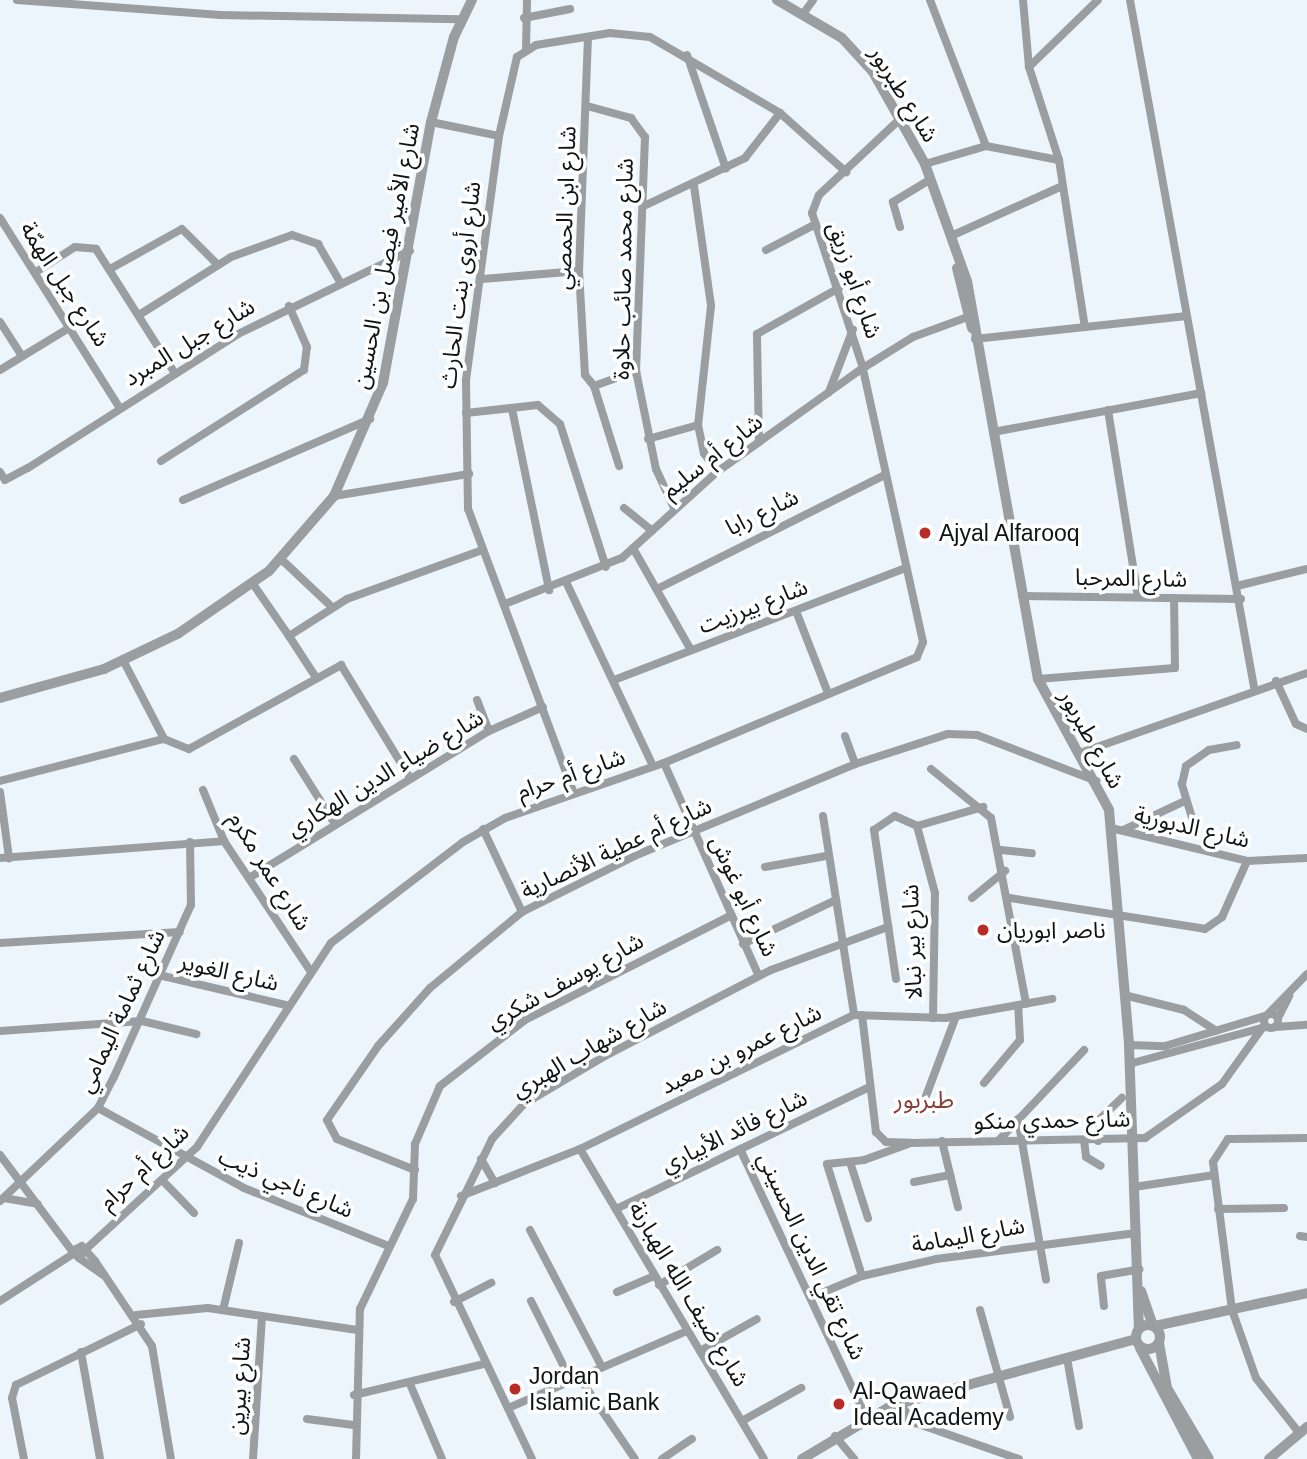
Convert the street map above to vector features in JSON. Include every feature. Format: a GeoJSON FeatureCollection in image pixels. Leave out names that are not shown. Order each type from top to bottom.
{"type":"FeatureCollection","features":[{"type":"Feature","properties":{"kind":"street"},"geometry":{"type":"LineString","coordinates":[[17,0],[220,15],[460,19]]}},
{"type":"Feature","properties":{"kind":"street","name":"شارع الأمير فيصل بن الحسين"},"geometry":{"type":"LineString","coordinates":[[0,698],[124,662],[253,584],[281,559],[334,496],[371,418],[410,251],[431,122],[460,19],[472,0]]}},
{"type":"Feature","properties":{"kind":"street"},"geometry":{"type":"LineString","coordinates":[[527,0],[524,18],[526,49],[588,37],[635,32],[687,55],[780,113],[846,172]]}},
{"type":"Feature","properties":{"kind":"street","name":"شارع طبربور"},"geometry":{"type":"LineString","coordinates":[[777,0],[803,14],[855,50],[902,117],[925,164],[953,240],[986,379],[993,432],[1038,679],[1097,781],[1111,828],[1115,917],[1129,1045],[1136,1233],[1141,1290],[1138,1343]]}},
{"type":"Feature","properties":{"kind":"street"},"geometry":{"type":"LineString","coordinates":[[803,14],[813,0]]}},
{"type":"Feature","properties":{"kind":"street"},"geometry":{"type":"LineString","coordinates":[[930,0],[986,146]]}},
{"type":"Feature","properties":{"kind":"street"},"geometry":{"type":"LineString","coordinates":[[1023,0],[1029,67],[1059,159],[1086,327]]}},
{"type":"Feature","properties":{"kind":"street"},"geometry":{"type":"LineString","coordinates":[[1029,67],[1098,0]]}},
{"type":"Feature","properties":{"kind":"street"},"geometry":{"type":"LineString","coordinates":[[1130,0],[1241,599],[1254,687]]}},
{"type":"Feature","properties":{"kind":"street"},"geometry":{"type":"LineString","coordinates":[[524,18],[570,9]]}},
{"type":"Feature","properties":{"kind":"street","name":"شارع ابن الحمصي"},"geometry":{"type":"LineString","coordinates":[[588,37],[579,271],[590,383],[619,466]]}},
{"type":"Feature","properties":{"kind":"street","name":"شارع أروى بنت الحارث"},"geometry":{"type":"LineString","coordinates":[[526,49],[515,62],[499,135],[466,413],[470,517],[505,604],[573,791]]}},
{"type":"Feature","properties":{"kind":"street"},"geometry":{"type":"LineString","coordinates":[[687,55],[726,169]]}},
{"type":"Feature","properties":{"kind":"street","name":"شارع محمد صائب حلاوة"},"geometry":{"type":"LineString","coordinates":[[587,106],[631,118],[643,131],[646,205],[636,371],[648,439],[674,508]]}},
{"type":"Feature","properties":{"kind":"street"},"geometry":{"type":"LineString","coordinates":[[646,205],[694,186],[726,169],[752,151],[780,113]]}},
{"type":"Feature","properties":{"kind":"street","name":"شارع أبو زريق"},"geometry":{"type":"LineString","coordinates":[[863,368],[853,330],[816,224],[814,201],[902,117]]}},
{"type":"Feature","properties":{"kind":"street"},"geometry":{"type":"LineString","coordinates":[[431,122],[499,135]]}},
{"type":"Feature","properties":{"kind":"street"},"geometry":{"type":"LineString","coordinates":[[925,164],[986,146],[1059,159]]}},
{"type":"Feature","properties":{"kind":"street"},"geometry":{"type":"LineString","coordinates":[[900,227],[893,202],[931,179]]}},
{"type":"Feature","properties":{"kind":"street"},"geometry":{"type":"LineString","coordinates":[[694,186],[711,306],[698,425],[704,453],[717,472]]}},
{"type":"Feature","properties":{"kind":"street"},"geometry":{"type":"LineString","coordinates":[[953,240],[1062,186]]}},
{"type":"Feature","properties":{"kind":"street","name":"شارع جبل الهمّة"},"geometry":{"type":"LineString","coordinates":[[0,218],[119,407]]}},
{"type":"Feature","properties":{"kind":"street"},"geometry":{"type":"LineString","coordinates":[[766,250],[816,224]]}},
{"type":"Feature","properties":{"kind":"street"},"geometry":{"type":"LineString","coordinates":[[110,269],[182,229],[218,265]]}},
{"type":"Feature","properties":{"kind":"street"},"geometry":{"type":"LineString","coordinates":[[139,315],[218,265],[269,241],[301,235],[318,244],[340,282]]}},
{"type":"Feature","properties":{"kind":"street"},"geometry":{"type":"LineString","coordinates":[[36,272],[82,245],[96,250],[174,372]]}},
{"type":"Feature","properties":{"kind":"street","name":"شارع جبل المبرد"},"geometry":{"type":"LineString","coordinates":[[2,478],[174,372],[289,306],[410,251]]}},
{"type":"Feature","properties":{"kind":"street"},"geometry":{"type":"LineString","coordinates":[[482,279],[579,271]]}},
{"type":"Feature","properties":{"kind":"street"},"geometry":{"type":"LineString","coordinates":[[759,442],[757,334],[839,288]]}},
{"type":"Feature","properties":{"kind":"street"},"geometry":{"type":"LineString","coordinates":[[161,461],[304,370],[307,347],[289,306]]}},
{"type":"Feature","properties":{"kind":"street","name":"شارع أم سليم"},"geometry":{"type":"LineString","coordinates":[[505,604],[567,584],[606,567],[633,548],[674,508],[717,472],[863,368],[939,326],[971,313]]}},
{"type":"Feature","properties":{"kind":"street"},"geometry":{"type":"LineString","coordinates":[[978,342],[1187,316]]}},
{"type":"Feature","properties":{"kind":"street"},"geometry":{"type":"LineString","coordinates":[[0,322],[22,356]]}},
{"type":"Feature","properties":{"kind":"street"},"geometry":{"type":"LineString","coordinates":[[0,370],[69,328]]}},
{"type":"Feature","properties":{"kind":"street"},"geometry":{"type":"LineString","coordinates":[[827,395],[853,330]]}},
{"type":"Feature","properties":{"kind":"street","name":"شارع أم حرام"},"geometry":{"type":"LineString","coordinates":[[0,1301],[78,1251],[186,1160],[309,969],[355,921],[483,829],[573,791],[664,763],[917,657],[923,642],[863,368]]}},
{"type":"Feature","properties":{"kind":"street"},"geometry":{"type":"LineString","coordinates":[[590,383],[636,371]]}},
{"type":"Feature","properties":{"kind":"street"},"geometry":{"type":"LineString","coordinates":[[993,432],[1201,393]]}},
{"type":"Feature","properties":{"kind":"street"},"geometry":{"type":"LineString","coordinates":[[466,413],[534,405],[565,433],[606,567]]}},
{"type":"Feature","properties":{"kind":"street"},"geometry":{"type":"LineString","coordinates":[[512,409],[548,590]]}},
{"type":"Feature","properties":{"kind":"street"},"geometry":{"type":"LineString","coordinates":[[1108,410],[1138,597]]}},
{"type":"Feature","properties":{"kind":"street"},"geometry":{"type":"LineString","coordinates":[[183,500],[371,418]]}},
{"type":"Feature","properties":{"kind":"street"},"geometry":{"type":"LineString","coordinates":[[648,439],[698,425]]}},
{"type":"Feature","properties":{"kind":"street"},"geometry":{"type":"LineString","coordinates":[[334,496],[469,474]]}},
{"type":"Feature","properties":{"kind":"street","name":"شارع رابا"},"geometry":{"type":"LineString","coordinates":[[657,589],[885,475]]}},
{"type":"Feature","properties":{"kind":"street"},"geometry":{"type":"LineString","coordinates":[[624,509],[652,531]]}},
{"type":"Feature","properties":{"kind":"street"},"geometry":{"type":"LineString","coordinates":[[633,548],[691,650]]}},
{"type":"Feature","properties":{"kind":"street"},"geometry":{"type":"LineString","coordinates":[[289,636],[332,607],[482,550]]}},
{"type":"Feature","properties":{"kind":"street"},"geometry":{"type":"LineString","coordinates":[[281,559],[332,607]]}},
{"type":"Feature","properties":{"kind":"street","name":"شارع بيرزيت"},"geometry":{"type":"LineString","coordinates":[[614,680],[906,568]]}},
{"type":"Feature","properties":{"kind":"street"},"geometry":{"type":"LineString","coordinates":[[1237,586],[1307,569]]}},
{"type":"Feature","properties":{"kind":"street"},"geometry":{"type":"LineString","coordinates":[[253,584],[315,676]]}},
{"type":"Feature","properties":{"kind":"street"},"geometry":{"type":"LineString","coordinates":[[567,584],[653,766]]}},
{"type":"Feature","properties":{"kind":"street","name":"شارع المرحبا"},"geometry":{"type":"LineString","coordinates":[[1022,596],[1241,599]]}},
{"type":"Feature","properties":{"kind":"street"},"geometry":{"type":"LineString","coordinates":[[1038,679],[1175,668],[1174,598]]}},
{"type":"Feature","properties":{"kind":"street"},"geometry":{"type":"LineString","coordinates":[[796,611],[828,693]]}},
{"type":"Feature","properties":{"kind":"street"},"geometry":{"type":"LineString","coordinates":[[124,662],[164,739]]}},
{"type":"Feature","properties":{"kind":"street"},"geometry":{"type":"LineString","coordinates":[[0,780],[164,739],[194,749],[335,666],[347,669],[410,778]]}},
{"type":"Feature","properties":{"kind":"street"},"geometry":{"type":"LineString","coordinates":[[1080,752],[1254,687],[1307,673]]}},
{"type":"Feature","properties":{"kind":"street"},"geometry":{"type":"LineString","coordinates":[[1276,681],[1296,724],[1307,729]]}},
{"type":"Feature","properties":{"kind":"street"},"geometry":{"type":"LineString","coordinates":[[477,700],[489,731]]}},
{"type":"Feature","properties":{"kind":"street","name":"شارع ضياء الدين الهكاري"},"geometry":{"type":"LineString","coordinates":[[249,878],[489,731],[543,707]]}},
{"type":"Feature","properties":{"kind":"street","name":"شارع أم عطية الأنصارية"},"geometry":{"type":"LineString","coordinates":[[415,1170],[337,1139],[327,1120],[378,1046],[430,988],[522,912],[693,832],[855,764],[964,732],[1097,781]]}},
{"type":"Feature","properties":{"kind":"street"},"geometry":{"type":"LineString","coordinates":[[845,736],[855,764]]}},
{"type":"Feature","properties":{"kind":"street"},"geometry":{"type":"LineString","coordinates":[[1193,821],[1185,801],[1186,766],[1209,750],[1237,744]]}},
{"type":"Feature","properties":{"kind":"street"},"geometry":{"type":"LineString","coordinates":[[294,759],[335,824]]}},
{"type":"Feature","properties":{"kind":"street","name":"شارع أبو غوش"},"geometry":{"type":"LineString","coordinates":[[664,763],[759,976]]}},
{"type":"Feature","properties":{"kind":"street"},"geometry":{"type":"LineString","coordinates":[[931,769],[983,807],[1001,850],[1010,898],[1022,1005],[1020,1040],[984,1083]]}},
{"type":"Feature","properties":{"kind":"street","name":"شارع عمر مكرم"},"geometry":{"type":"LineString","coordinates":[[204,790],[224,841],[309,969]]}},
{"type":"Feature","properties":{"kind":"street"},"geometry":{"type":"LineString","coordinates":[[0,792],[4,858],[224,841]]}},
{"type":"Feature","properties":{"kind":"street"},"geometry":{"type":"LineString","coordinates":[[1123,831],[1185,801]]}},
{"type":"Feature","properties":{"kind":"street"},"geometry":{"type":"LineString","coordinates":[[897,979],[875,828],[895,816],[917,826],[983,807]]}},
{"type":"Feature","properties":{"kind":"street","name":"شارع حمدي منكو"},"geometry":{"type":"LineString","coordinates":[[823,816],[826,856],[846,939],[876,1132],[886,1142],[1098,1141],[1145,1138],[1222,1084],[1272,1024],[1292,990]]}},
{"type":"Feature","properties":{"kind":"street","name":"شارع بير نبالا"},"geometry":{"type":"LineString","coordinates":[[917,826],[935,893],[933,1018]]}},
{"type":"Feature","properties":{"kind":"street","name":"شارع الدبورية"},"geometry":{"type":"LineString","coordinates":[[1111,828],[1247,861],[1307,858]]}},
{"type":"Feature","properties":{"kind":"street"},"geometry":{"type":"LineString","coordinates":[[483,829],[522,912]]}},
{"type":"Feature","properties":{"kind":"street","name":"شارع ثمامة اليمامي"},"geometry":{"type":"LineString","coordinates":[[2,1199],[98,1108],[163,976],[194,894],[190,842]]}},
{"type":"Feature","properties":{"kind":"street"},"geometry":{"type":"LineString","coordinates":[[1001,850],[1032,853]]}},
{"type":"Feature","properties":{"kind":"street"},"geometry":{"type":"LineString","coordinates":[[765,867],[826,856]]}},
{"type":"Feature","properties":{"kind":"street"},"geometry":{"type":"LineString","coordinates":[[1010,898],[1197,929],[1212,926],[1247,861]]}},
{"type":"Feature","properties":{"kind":"street"},"geometry":{"type":"LineString","coordinates":[[972,898],[1005,870]]}},
{"type":"Feature","properties":{"kind":"street"},"geometry":{"type":"LineString","coordinates":[[743,944],[836,900]]}},
{"type":"Feature","properties":{"kind":"street","name":"شارع يوسف شكري"},"geometry":{"type":"LineString","coordinates":[[356,1459],[354,1395],[357,1330],[388,1246],[413,1199],[421,1121],[451,1073],[525,1020],[730,916]]}},
{"type":"Feature","properties":{"kind":"street","name":"شارع شهاب الهبري"},"geometry":{"type":"LineString","coordinates":[[532,1459],[454,1302],[435,1255],[461,1196],[507,1120],[535,1097],[759,976],[846,939],[888,927]]}},
{"type":"Feature","properties":{"kind":"street"},"geometry":{"type":"LineString","coordinates":[[0,943],[180,932]]}},
{"type":"Feature","properties":{"kind":"street"},"geometry":{"type":"LineString","coordinates":[[1129,1045],[1158,1047],[1267,1015],[1307,974]]}},
{"type":"Feature","properties":{"kind":"street","name":"شارع الغوير"},"geometry":{"type":"LineString","coordinates":[[163,976],[286,1005]]}},
{"type":"Feature","properties":{"kind":"street"},"geometry":{"type":"LineString","coordinates":[[1124,995],[1184,1010],[1216,1031]]}},
{"type":"Feature","properties":{"kind":"street","name":"شارع عمرو بن معبد"},"geometry":{"type":"LineString","coordinates":[[461,1196],[580,1149],[858,1015],[933,1018],[1052,999]]}},
{"type":"Feature","properties":{"kind":"street"},"geometry":{"type":"LineString","coordinates":[[1267,1015],[1272,1024]]}},
{"type":"Feature","properties":{"kind":"street"},"geometry":{"type":"LineString","coordinates":[[1267,1015],[1272,1024]]}},
{"type":"Feature","properties":{"kind":"street"},"geometry":{"type":"LineString","coordinates":[[926,1096],[956,1016]]}},
{"type":"Feature","properties":{"kind":"street"},"geometry":{"type":"LineString","coordinates":[[0,1031],[142,1021],[196,1034]]}},
{"type":"Feature","properties":{"kind":"street"},"geometry":{"type":"LineString","coordinates":[[1129,1064],[1272,1024],[1304,1025]]}},
{"type":"Feature","properties":{"kind":"street"},"geometry":{"type":"LineString","coordinates":[[999,1140],[1084,1050]]}},
{"type":"Feature","properties":{"kind":"street","name":"شارع فائد الأبياري"},"geometry":{"type":"LineString","coordinates":[[616,1209],[869,1087]]}},
{"type":"Feature","properties":{"kind":"street"},"geometry":{"type":"LineString","coordinates":[[1098,1141],[1101,1118],[1122,1098]]}},
{"type":"Feature","properties":{"kind":"street","name":"شارع ناجي ذيب"},"geometry":{"type":"LineString","coordinates":[[98,1108],[186,1160],[388,1246]]}},
{"type":"Feature","properties":{"kind":"street"},"geometry":{"type":"LineString","coordinates":[[1018,1119],[1026,1140],[1046,1280]]}},
{"type":"Feature","properties":{"kind":"street"},"geometry":{"type":"LineString","coordinates":[[1269,1459],[1303,1430],[1256,1378],[1232,1310],[1214,1175],[1223,1141],[1307,1138]]}},
{"type":"Feature","properties":{"kind":"street"},"geometry":{"type":"LineString","coordinates":[[1084,1140],[1086,1157],[1101,1166]]}},
{"type":"Feature","properties":{"kind":"street"},"geometry":{"type":"LineString","coordinates":[[942,1141],[958,1207]]}},
{"type":"Feature","properties":{"kind":"street"},"geometry":{"type":"LineString","coordinates":[[862,1276],[827,1168],[831,1161],[850,1162],[911,1143]]}},
{"type":"Feature","properties":{"kind":"street","name":"شارع ضيف الله الهبارنة"},"geometry":{"type":"LineString","coordinates":[[580,1149],[764,1459]]}},
{"type":"Feature","properties":{"kind":"street","name":"شارع تقي الدين الحسيني"},"geometry":{"type":"LineString","coordinates":[[740,1149],[812,1297],[866,1418]]}},
{"type":"Feature","properties":{"kind":"street"},"geometry":{"type":"LineString","coordinates":[[0,1155],[51,1221],[108,1279],[136,1315],[157,1358],[171,1459]]}},
{"type":"Feature","properties":{"kind":"street"},"geometry":{"type":"LineString","coordinates":[[481,1159],[495,1183]]}},
{"type":"Feature","properties":{"kind":"street"},"geometry":{"type":"LineString","coordinates":[[850,1162],[868,1218]]}},
{"type":"Feature","properties":{"kind":"street"},"geometry":{"type":"LineString","coordinates":[[914,1182],[950,1175]]}},
{"type":"Feature","properties":{"kind":"street"},"geometry":{"type":"LineString","coordinates":[[1134,1187],[1214,1175]]}},
{"type":"Feature","properties":{"kind":"street"},"geometry":{"type":"LineString","coordinates":[[162,1180],[194,1213]]}},
{"type":"Feature","properties":{"kind":"street"},"geometry":{"type":"LineString","coordinates":[[2,1199],[27,1198],[40,1206]]}},
{"type":"Feature","properties":{"kind":"street"},"geometry":{"type":"LineString","coordinates":[[1218,1209],[1284,1208]]}},
{"type":"Feature","properties":{"kind":"street"},"geometry":{"type":"LineString","coordinates":[[530,1230],[602,1367]]}},
{"type":"Feature","properties":{"kind":"street","name":"شارع اليمامة"},"geometry":{"type":"LineString","coordinates":[[812,1297],[862,1276],[1040,1243],[1136,1233]]}},
{"type":"Feature","properties":{"kind":"street"},"geometry":{"type":"LineString","coordinates":[[223,1310],[239,1243]]}},
{"type":"Feature","properties":{"kind":"street"},"geometry":{"type":"LineString","coordinates":[[659,1284],[717,1250]]}},
{"type":"Feature","properties":{"kind":"street"},"geometry":{"type":"LineString","coordinates":[[1104,1306],[1101,1276],[1139,1269]]}},
{"type":"Feature","properties":{"kind":"street"},"geometry":{"type":"LineString","coordinates":[[617,1292],[654,1276]]}},
{"type":"Feature","properties":{"kind":"street"},"geometry":{"type":"LineString","coordinates":[[454,1302],[491,1283]]}},
{"type":"Feature","properties":{"kind":"street","name":"شارع طبربور"},"geometry":{"type":"LineString","coordinates":[[1141,1290],[1160,1339]]}},
{"type":"Feature","properties":{"kind":"street"},"geometry":{"type":"LineString","coordinates":[[1139,1328],[1190,1322],[1307,1293]]}},
{"type":"Feature","properties":{"kind":"street"},"geometry":{"type":"LineString","coordinates":[[531,1301],[575,1379],[635,1459]]}},
{"type":"Feature","properties":{"kind":"street"},"geometry":{"type":"LineString","coordinates":[[136,1315],[223,1310],[357,1330]]}},
{"type":"Feature","properties":{"kind":"street"},"geometry":{"type":"LineString","coordinates":[[980,1310],[1010,1417]]}},
{"type":"Feature","properties":{"kind":"street","name":"شارع بيرين"},"geometry":{"type":"LineString","coordinates":[[253,1459],[262,1316]]}},
{"type":"Feature","properties":{"kind":"street"},"geometry":{"type":"LineString","coordinates":[[701,1351],[757,1319]]}},
{"type":"Feature","properties":{"kind":"street"},"geometry":{"type":"LineString","coordinates":[[802,1459],[835,1436],[881,1410],[998,1373],[1160,1339],[1190,1322]]}},
{"type":"Feature","properties":{"kind":"street"},"geometry":{"type":"LineString","coordinates":[[24,1459],[15,1387],[141,1324]]}},
{"type":"Feature","properties":{"kind":"street"},"geometry":{"type":"LineString","coordinates":[[508,1408],[687,1331]]}},
{"type":"Feature","properties":{"kind":"street"},"geometry":{"type":"LineString","coordinates":[[1160,1339],[1167,1388],[1209,1459]]}},
{"type":"Feature","properties":{"kind":"street"},"geometry":{"type":"LineString","coordinates":[[1138,1343],[1198,1459]]}},
{"type":"Feature","properties":{"kind":"street"},"geometry":{"type":"LineString","coordinates":[[81,1352],[100,1459]]}},
{"type":"Feature","properties":{"kind":"street"},"geometry":{"type":"LineString","coordinates":[[1067,1358],[1079,1426]]}},
{"type":"Feature","properties":{"kind":"street"},"geometry":{"type":"LineString","coordinates":[[354,1395],[410,1384],[484,1364]]}},
{"type":"Feature","properties":{"kind":"street"},"geometry":{"type":"LineString","coordinates":[[410,1384],[442,1459]]}},
{"type":"Feature","properties":{"kind":"street"},"geometry":{"type":"LineString","coordinates":[[742,1421],[801,1388]]}},
{"type":"Feature","properties":{"kind":"street"},"geometry":{"type":"LineString","coordinates":[[899,1404],[915,1423]]}},
{"type":"Feature","properties":{"kind":"street"},"geometry":{"type":"LineString","coordinates":[[881,1410],[1019,1459]]}},
{"type":"Feature","properties":{"kind":"street"},"geometry":{"type":"LineString","coordinates":[[307,1419],[354,1426]]}},
{"type":"Feature","properties":{"kind":"street"},"geometry":{"type":"LineString","coordinates":[[835,1436],[854,1459]]}},
{"type":"Feature","properties":{"kind":"street"},"geometry":{"type":"LineString","coordinates":[[662,1459],[692,1438]]}},
{"type":"Feature","properties":{"kind":"place","name":"Ajyal Alfarooq"},"geometry":{"type":"Point","coordinates":[925,533]}},
{"type":"Feature","properties":{"kind":"place","name":"ناصر ابوريان"},"geometry":{"type":"Point","coordinates":[983,930]}},
{"type":"Feature","properties":{"kind":"place","name":"Jordan Islamic Bank"},"geometry":{"type":"Point","coordinates":[515,1389]}},
{"type":"Feature","properties":{"kind":"place","name":"Al-Qawaed Ideal Academy"},"geometry":{"type":"Point","coordinates":[839,1404]}},
{"type":"Feature","properties":{"kind":"district","name":"طبربور"},"geometry":{"type":"Point","coordinates":[924,1100]}}]}
